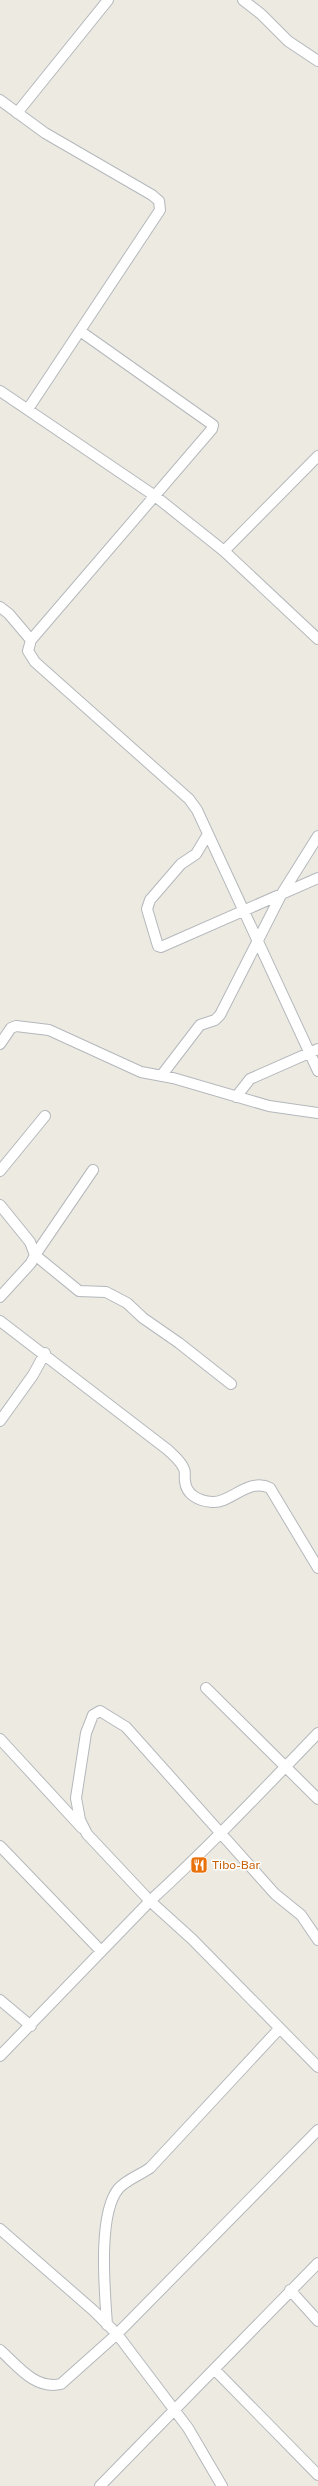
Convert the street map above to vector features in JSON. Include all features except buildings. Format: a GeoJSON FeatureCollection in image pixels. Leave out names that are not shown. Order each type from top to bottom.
{"type":"FeatureCollection","features":[{"type":"Feature","properties":{"kind":"street"},"geometry":{"type":"LineString","coordinates":[[17,113],[108,0]]}},
{"type":"Feature","properties":{"kind":"street"},"geometry":{"type":"LineString","coordinates":[[243,0],[261,14],[288,41],[318,61]]}},
{"type":"Feature","properties":{"kind":"street"},"geometry":{"type":"LineString","coordinates":[[0,100],[45,133],[142,188],[159,201],[160,210],[28,409]]}},
{"type":"Feature","properties":{"kind":"street"},"geometry":{"type":"LineString","coordinates":[[80,330],[213,425],[212,429],[31,640],[28,651],[35,662],[189,799],[197,810],[258,940],[314,1051],[318,1071]]}},
{"type":"Feature","properties":{"kind":"street"},"geometry":{"type":"LineString","coordinates":[[0,392],[28,409],[155,496],[224,551],[318,639]]}},
{"type":"Feature","properties":{"kind":"street"},"geometry":{"type":"LineString","coordinates":[[224,551],[318,456]]}},
{"type":"Feature","properties":{"kind":"street"},"geometry":{"type":"LineString","coordinates":[[0,607],[9,614],[31,640]]}},
{"type":"Feature","properties":{"kind":"street"},"geometry":{"type":"LineString","coordinates":[[208,834],[196,854],[182,864],[150,900],[147,909],[158,946],[164,948],[191,933],[318,878]]}},
{"type":"Feature","properties":{"kind":"street"},"geometry":{"type":"LineString","coordinates":[[160,1076],[200,1026],[215,1020],[220,1015],[281,894],[318,836]]}},
{"type":"Feature","properties":{"kind":"street"},"geometry":{"type":"LineString","coordinates":[[0,1044],[10,1028],[16,1026],[50,1030],[141,1072],[283,1109],[318,1113]]}},
{"type":"Feature","properties":{"kind":"street"},"geometry":{"type":"LineString","coordinates":[[236,1097],[250,1079],[314,1051]]}},
{"type":"Feature","properties":{"kind":"street"},"geometry":{"type":"LineString","coordinates":[[0,1171],[45,1116]]}},
{"type":"Feature","properties":{"kind":"street"},"geometry":{"type":"LineString","coordinates":[[0,1297],[31,1264],[35,1255],[93,1170]]}},
{"type":"Feature","properties":{"kind":"street"},"geometry":{"type":"LineString","coordinates":[[0,1205],[30,1242],[35,1255],[79,1291],[96,1290],[106,1292],[127,1303],[143,1318],[179,1343],[231,1384]]}},
{"type":"Feature","properties":{"kind":"street"},"geometry":{"type":"LineString","coordinates":[[0,1321],[45,1353],[168,1450],[180,1461],[185,1471],[186,1489],[200,1500],[214,1502],[252,1486],[270,1488],[318,1568]]}},
{"type":"Feature","properties":{"kind":"street"},"geometry":{"type":"LineString","coordinates":[[0,1421],[33,1375],[45,1353]]}},
{"type":"Feature","properties":{"kind":"street"},"geometry":{"type":"LineString","coordinates":[[206,1688],[318,1799]]}},
{"type":"Feature","properties":{"kind":"street"},"geometry":{"type":"LineString","coordinates":[[88,1834],[80,1820],[76,1798],[86,1733],[93,1715],[100,1711],[126,1727],[139,1744],[221,1832],[276,1894],[301,1915],[318,1940]]}},
{"type":"Feature","properties":{"kind":"street"},"geometry":{"type":"LineString","coordinates":[[0,2056],[31,2026],[150,1901],[221,1832],[318,1733]]}},
{"type":"Feature","properties":{"kind":"street"},"geometry":{"type":"LineString","coordinates":[[0,1739],[150,1901],[192,1939],[318,2067]]}},
{"type":"Feature","properties":{"kind":"street"},"geometry":{"type":"LineString","coordinates":[[0,1846],[101,1951]]}},
{"type":"Feature","properties":{"kind":"street"},"geometry":{"type":"LineString","coordinates":[[0,2000],[31,2026]]}},
{"type":"Feature","properties":{"kind":"street"},"geometry":{"type":"LineString","coordinates":[[107,2325],[103,2262],[109,2215],[112,2201],[118,2190],[125,2183],[150,2168],[279,2029]]}},
{"type":"Feature","properties":{"kind":"street"},"geometry":{"type":"LineString","coordinates":[[0,2350],[38,2383],[50,2387],[61,2384],[117,2334],[318,2130]]}},
{"type":"Feature","properties":{"kind":"street"},"geometry":{"type":"LineString","coordinates":[[0,2229],[117,2334],[174,2408],[204,2452],[222,2486]]}},
{"type":"Feature","properties":{"kind":"street"},"geometry":{"type":"LineString","coordinates":[[102,2486],[174,2408],[215,2370],[290,2290],[318,2263]]}},
{"type":"Feature","properties":{"kind":"street"},"geometry":{"type":"LineString","coordinates":[[290,2290],[318,2321]]}},
{"type":"Feature","properties":{"kind":"street"},"geometry":{"type":"LineString","coordinates":[[215,2370],[318,2475]]}},
{"type":"Feature","properties":{"kind":"place","name":"Tibo-Bar"},"geometry":{"type":"Point","coordinates":[199,1865]}}]}
